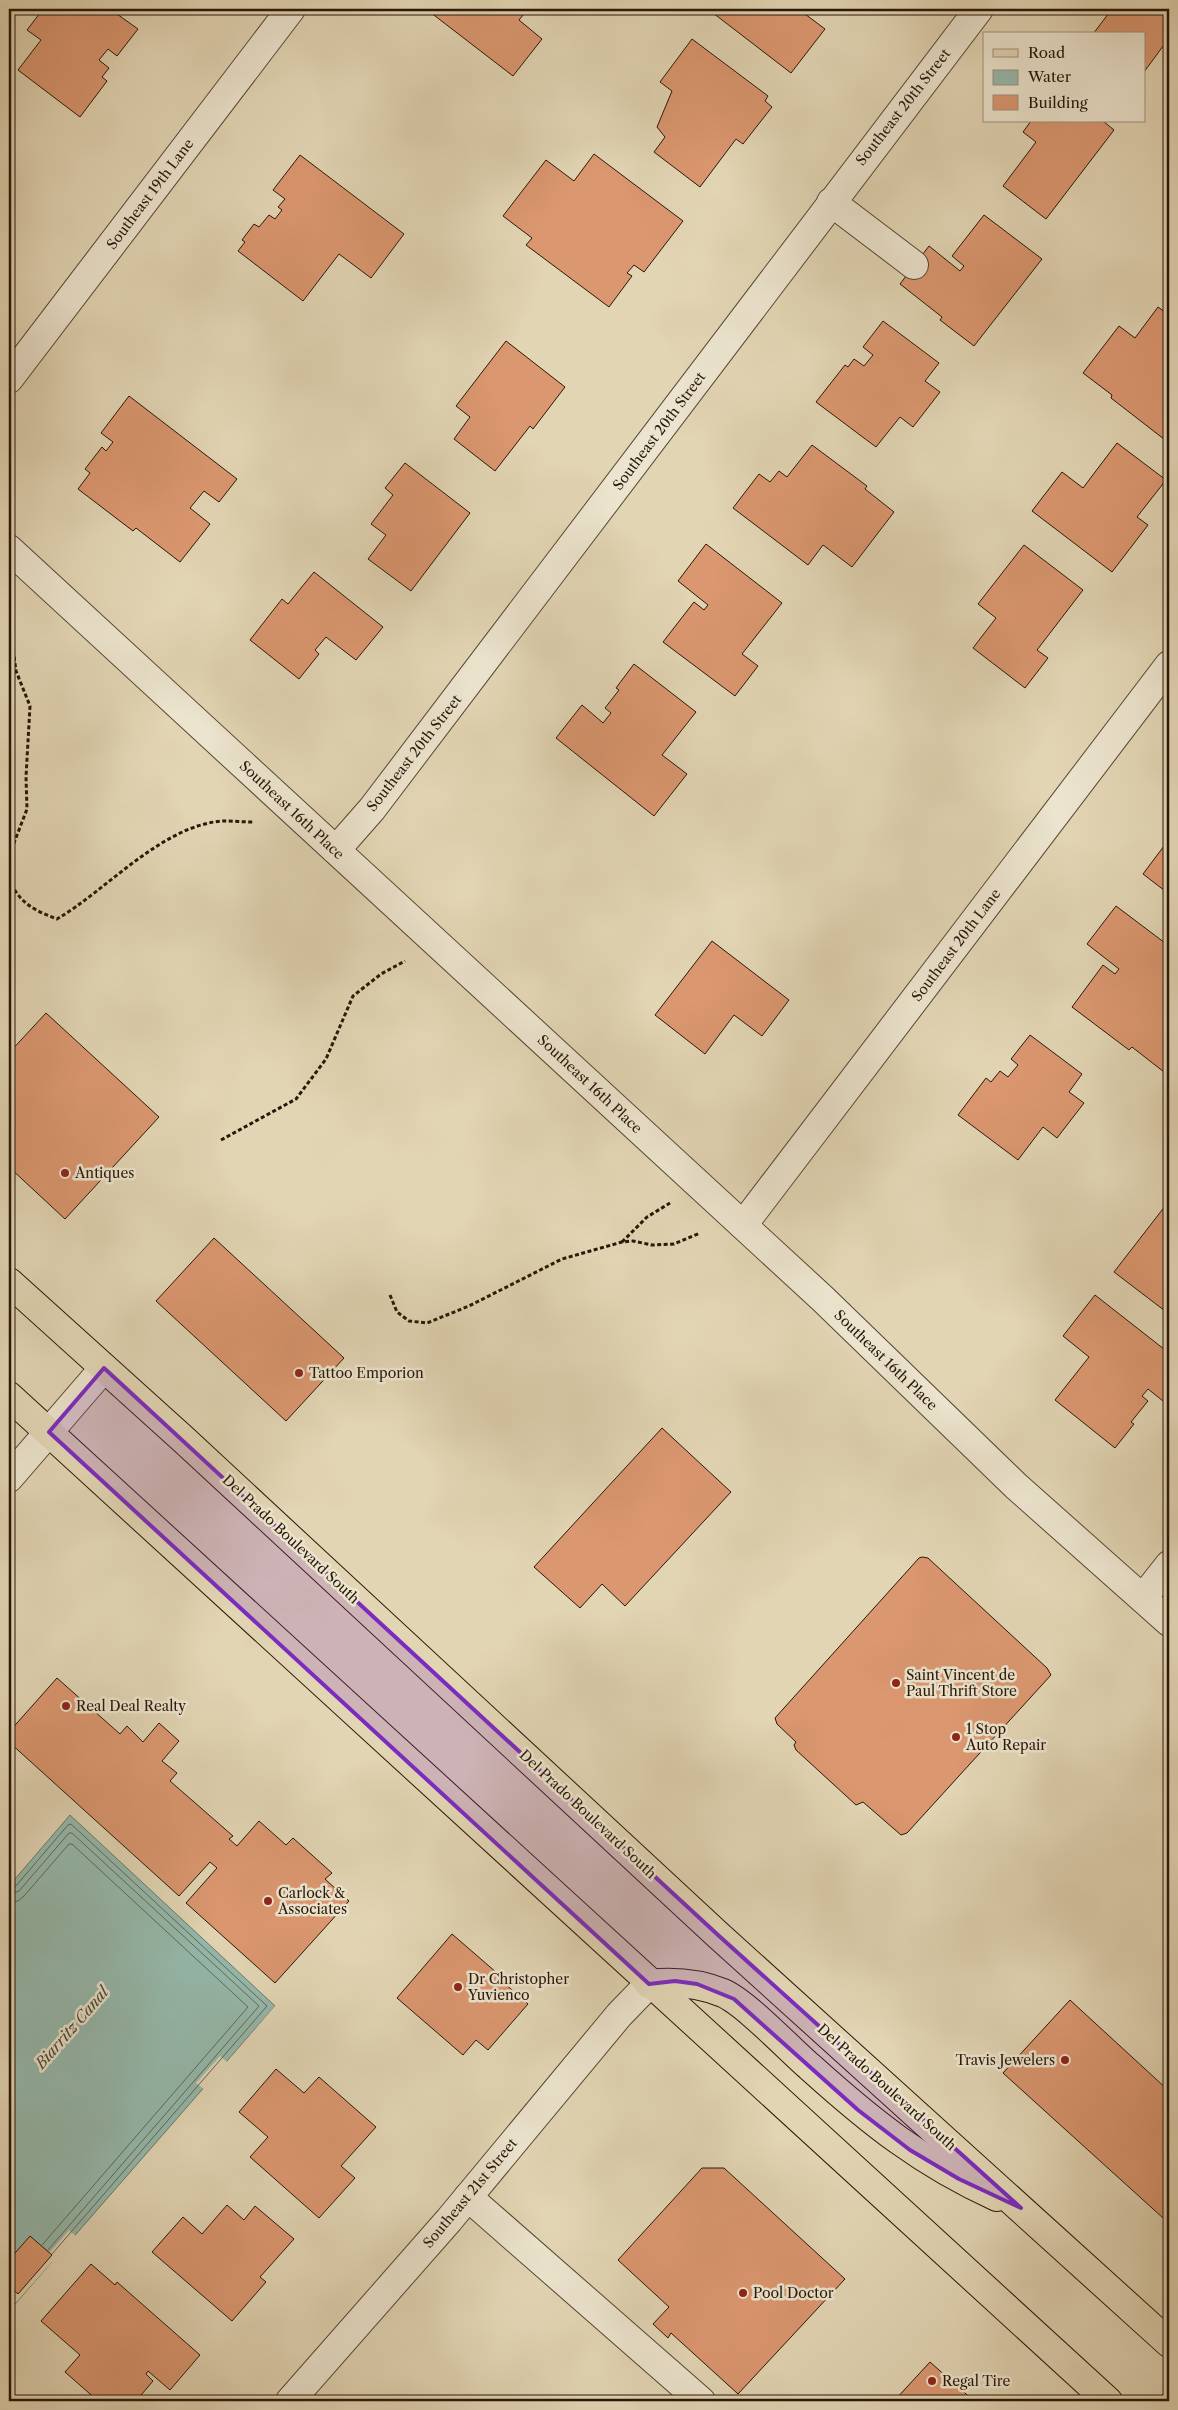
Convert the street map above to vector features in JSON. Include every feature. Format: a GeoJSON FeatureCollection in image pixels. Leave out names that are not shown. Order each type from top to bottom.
{"type":"FeatureCollection","features":[{"type":"Feature","properties":{"kind":"main road","name":"Del Prado Boulevard South"},"geometry":{"type":"LineString","coordinates":[[9,1282],[718,1935],[1169,2343]]}},
{"type":"Feature","properties":{"kind":"main road"},"geometry":{"type":"LineString","coordinates":[[9,1396],[649,1984],[1108,2401]]}},
{"type":"Feature","properties":{"kind":"main road"},"geometry":{"type":"LineString","coordinates":[[649,1984],[675,1981],[697,1984],[734,1999],[858,2110],[910,2150],[959,2179],[1022,2208]]}},
{"type":"Feature","properties":{"kind":"street","name":"Southeast 19th Lane"},"geometry":{"type":"LineString","coordinates":[[9,379],[291,9]]}},
{"type":"Feature","properties":{"kind":"street","name":"Southeast 20th Street"},"geometry":{"type":"LineString","coordinates":[[336,850],[372,809],[979,9]]}},
{"type":"Feature","properties":{"kind":"street"},"geometry":{"type":"LineString","coordinates":[[831,202],[914,265]]}},
{"type":"Feature","properties":{"kind":"street","name":"Southeast 16th Place"},"geometry":{"type":"LineString","coordinates":[[9,549],[736,1218],[823,1299],[1016,1486],[1169,1622]]}},
{"type":"Feature","properties":{"kind":"street","name":"Southeast 20th Lane"},"geometry":{"type":"LineString","coordinates":[[736,1218],[1169,665]]}},
{"type":"Feature","properties":{"kind":"street"},"geometry":{"type":"LineString","coordinates":[[9,1478],[104,1368]]}},
{"type":"Feature","properties":{"kind":"street"},"geometry":{"type":"LineString","coordinates":[[1143,1598],[1169,1565]]}},
{"type":"Feature","properties":{"kind":"street","name":"Southeast 21st Street"},"geometry":{"type":"LineString","coordinates":[[290,2401],[468,2197],[619,2015],[649,1984]]}},
{"type":"Feature","properties":{"kind":"street"},"geometry":{"type":"LineString","coordinates":[[468,2197],[701,2401]]}},
{"type":"Feature","properties":{"kind":"path"},"geometry":{"type":"LineString","coordinates":[[9,618],[16,671],[30,706],[26,809],[9,856]]}},
{"type":"Feature","properties":{"kind":"path"},"geometry":{"type":"LineString","coordinates":[[9,878],[14,890],[33,910],[56,919],[80,905],[121,871],[157,846],[184,832],[221,821],[254,822]]}},
{"type":"Feature","properties":{"kind":"path"},"geometry":{"type":"LineString","coordinates":[[222,1140],[296,1099],[326,1059],[353,996],[381,974],[435,942]]}},
{"type":"Feature","properties":{"kind":"path"},"geometry":{"type":"LineString","coordinates":[[622,1242],[647,1216],[669,1205],[694,1180]]}},
{"type":"Feature","properties":{"kind":"path"},"geometry":{"type":"LineString","coordinates":[[390,1295],[397,1312],[410,1320],[427,1323],[469,1306],[562,1259],[622,1242],[633,1241],[652,1245],[674,1244],[697,1236],[736,1218]]}},
{"type":"Feature","properties":{"kind":"highlighted area"},"geometry":{"type":"Polygon","coordinates":[[[104,1368],[718,1935],[1021,2208],[959,2179],[910,2150],[858,2110],[734,1999],[697,1984],[675,1981],[649,1984],[49,1432],[104,1368]]]}},
{"type":"Feature","properties":{"kind":"water","name":"Biarritz Canal"},"geometry":{"type":"Polygon","coordinates":[[[70,1815],[275,2006],[9,2311],[9,1886],[70,1815]]]}},
{"type":"Feature","properties":{"kind":"pier"},"geometry":{"type":"Polygon","coordinates":[[[275,2006],[277,2007],[205,2090],[196,2083],[220,2056],[227,2062],[275,2006]]]}},
{"type":"Feature","properties":{"kind":"pier"},"geometry":{"type":"Polygon","coordinates":[[[69,2230],[77,2237],[12,2307],[9,2304],[9,2283],[17,2290],[69,2230]]]}},
{"type":"Feature","properties":{"kind":"building"},"geometry":{"type":"Polygon","coordinates":[[[43,9],[110,9],[138,29],[117,56],[108,49],[99,60],[109,68],[102,77],[107,81],[80,117],[18,70],[41,40],[27,30],[43,9]]]}},
{"type":"Feature","properties":{"kind":"building"},"geometry":{"type":"Polygon","coordinates":[[[426,9],[528,9],[519,20],[542,39],[513,76],[426,9]]]}},
{"type":"Feature","properties":{"kind":"building"},"geometry":{"type":"Polygon","coordinates":[[[717,9],[809,9],[805,14],[825,29],[791,73],[713,13],[717,9]]]}},
{"type":"Feature","properties":{"kind":"building"},"geometry":{"type":"Polygon","coordinates":[[[1112,9],[1169,9],[1169,38],[1146,69],[1146,32],[1095,32],[1112,9]]]}},
{"type":"Feature","properties":{"kind":"building"},"geometry":{"type":"Polygon","coordinates":[[[692,39],[768,96],[765,101],[772,107],[743,144],[736,139],[700,187],[654,152],[665,137],[657,127],[672,91],[660,82],[692,39]]]}},
{"type":"Feature","properties":{"kind":"building"},"geometry":{"type":"Polygon","coordinates":[[[1030,122],[1104,122],[1114,130],[1046,219],[1003,186],[1036,142],[1023,132],[1030,122]]]}},
{"type":"Feature","properties":{"kind":"building"},"geometry":{"type":"Polygon","coordinates":[[[594,154],[683,221],[644,272],[634,265],[627,273],[632,276],[609,307],[526,245],[532,238],[503,216],[546,160],[574,181],[594,154]]]}},
{"type":"Feature","properties":{"kind":"building"},"geometry":{"type":"Polygon","coordinates":[[[300,155],[404,234],[371,278],[339,254],[303,301],[238,251],[245,242],[242,240],[254,224],[259,227],[269,215],[275,219],[282,210],[278,207],[285,199],[273,190],[300,155]]]}},
{"type":"Feature","properties":{"kind":"building"},"geometry":{"type":"Polygon","coordinates":[[[984,215],[1042,259],[974,346],[940,320],[942,317],[900,284],[929,246],[960,271],[964,266],[952,256],[984,215]]]}},
{"type":"Feature","properties":{"kind":"building"},"geometry":{"type":"Polygon","coordinates":[[[1158,307],[1169,315],[1169,443],[1111,398],[1112,395],[1083,373],[1119,326],[1135,338],[1158,307]]]}},
{"type":"Feature","properties":{"kind":"building"},"geometry":{"type":"Polygon","coordinates":[[[883,321],[939,363],[925,381],[940,392],[913,427],[900,417],[876,447],[816,402],[845,365],[848,367],[854,359],[864,366],[873,355],[863,347],[883,321]]]}},
{"type":"Feature","properties":{"kind":"building"},"geometry":{"type":"Polygon","coordinates":[[[506,341],[565,387],[533,429],[530,426],[495,471],[454,439],[470,417],[456,406],[506,341]]]}},
{"type":"Feature","properties":{"kind":"building"},"geometry":{"type":"Polygon","coordinates":[[[129,396],[237,479],[219,502],[204,491],[190,508],[210,524],[180,562],[136,528],[133,531],[78,489],[90,473],[85,469],[102,447],[106,451],[113,442],[101,433],[129,396]]]}},
{"type":"Feature","properties":{"kind":"building"},"geometry":{"type":"Polygon","coordinates":[[[1117,443],[1166,480],[1137,517],[1148,525],[1112,572],[1032,511],[1062,472],[1083,488],[1117,443]]]}},
{"type":"Feature","properties":{"kind":"building"},"geometry":{"type":"Polygon","coordinates":[[[812,445],[867,486],[865,489],[894,512],[852,567],[823,545],[808,565],[733,508],[759,474],[770,482],[779,471],[787,477],[812,445]]]}},
{"type":"Feature","properties":{"kind":"building"},"geometry":{"type":"Polygon","coordinates":[[[405,463],[470,513],[411,591],[368,559],[386,535],[371,524],[393,495],[385,488],[405,463]]]}},
{"type":"Feature","properties":{"kind":"building"},"geometry":{"type":"Polygon","coordinates":[[[706,544],[782,603],[742,654],[758,666],[735,696],[663,642],[694,602],[704,610],[708,605],[678,581],[706,544]]]}},
{"type":"Feature","properties":{"kind":"building"},"geometry":{"type":"Polygon","coordinates":[[[1024,545],[1083,590],[1037,650],[1048,658],[1025,688],[973,648],[996,618],[978,604],[1024,545]]]}},
{"type":"Feature","properties":{"kind":"building"},"geometry":{"type":"Polygon","coordinates":[[[314,572],[383,627],[356,660],[326,637],[315,650],[319,654],[299,679],[250,640],[282,599],[288,604],[314,572]]]}},
{"type":"Feature","properties":{"kind":"building"},"geometry":{"type":"Polygon","coordinates":[[[634,664],[696,712],[662,755],[687,774],[654,816],[556,738],[582,705],[603,723],[611,713],[605,708],[619,690],[616,688],[634,664]]]}},
{"type":"Feature","properties":{"kind":"building"},"geometry":{"type":"Polygon","coordinates":[[[1167,842],[1169,844],[1169,894],[1143,874],[1167,842]]]}},
{"type":"Feature","properties":{"kind":"building"},"geometry":{"type":"Polygon","coordinates":[[[1116,906],[1169,946],[1169,1065],[1164,1072],[1132,1047],[1129,1050],[1072,1007],[1103,965],[1115,974],[1119,969],[1087,944],[1116,906]]]}},
{"type":"Feature","properties":{"kind":"building"},"geometry":{"type":"Polygon","coordinates":[[[712,941],[789,1000],[762,1036],[734,1015],[705,1054],[655,1015],[712,941]]]}},
{"type":"Feature","properties":{"kind":"building"},"geometry":{"type":"Polygon","coordinates":[[[46,1013],[159,1117],[65,1219],[9,1167],[9,1053],[46,1013]]]}},
{"type":"Feature","properties":{"kind":"building"},"geometry":{"type":"Polygon","coordinates":[[[1030,1035],[1082,1074],[1069,1092],[1084,1103],[1057,1138],[1043,1127],[1018,1160],[958,1115],[986,1078],[991,1082],[1000,1071],[1008,1077],[1018,1065],[1011,1059],[1030,1035]]]}},
{"type":"Feature","properties":{"kind":"building"},"geometry":{"type":"Polygon","coordinates":[[[1169,1201],[1169,1314],[1114,1272],[1169,1201]]]}},
{"type":"Feature","properties":{"kind":"building"},"geometry":{"type":"Polygon","coordinates":[[[214,1238],[344,1358],[286,1421],[156,1301],[214,1238]]]}},
{"type":"Feature","properties":{"kind":"building"},"geometry":{"type":"Polygon","coordinates":[[[1095,1295],[1169,1353],[1168,1405],[1148,1389],[1142,1396],[1148,1401],[1131,1422],[1134,1424],[1115,1448],[1055,1400],[1089,1357],[1063,1336],[1095,1295]]]}},
{"type":"Feature","properties":{"kind":"building"},"geometry":{"type":"Polygon","coordinates":[[[662,1428],[731,1492],[625,1606],[602,1584],[580,1608],[534,1567],[662,1428]]]}},
{"type":"Feature","properties":{"kind":"building"},"geometry":{"type":"Polygon","coordinates":[[[919,1558],[928,1558],[1047,1668],[1051,1675],[907,1833],[901,1835],[863,1802],[856,1805],[796,1750],[794,1745],[796,1742],[777,1724],[775,1718],[919,1558]]]}},
{"type":"Feature","properties":{"kind":"building"},"geometry":{"type":"Polygon","coordinates":[[[57,1678],[120,1734],[127,1726],[143,1742],[159,1723],[179,1741],[162,1761],[177,1773],[170,1781],[233,1836],[229,1839],[237,1846],[259,1821],[286,1845],[293,1838],[332,1873],[325,1879],[349,1901],[275,1983],[186,1903],[217,1868],[210,1862],[179,1896],[9,1742],[9,1732],[57,1678]]]}},
{"type":"Feature","properties":{"kind":"building","name":"Dr Christopher Yuvienco"},"geometry":{"type":"Polygon","coordinates":[[[452,1934],[497,1973],[495,1975],[528,2004],[488,2050],[476,2040],[463,2055],[397,1998],[452,1934]]]}},
{"type":"Feature","properties":{"kind":"building"},"geometry":{"type":"Polygon","coordinates":[[[1070,2000],[1169,2091],[1169,2211],[1163,2218],[1003,2073],[1070,2000]]]}},
{"type":"Feature","properties":{"kind":"building"},"geometry":{"type":"Polygon","coordinates":[[[276,2069],[304,2093],[319,2077],[376,2127],[341,2166],[355,2178],[319,2218],[250,2157],[268,2137],[239,2112],[276,2069]]]}},
{"type":"Feature","properties":{"kind":"building","name":"Pool Doctor"},"geometry":{"type":"Polygon","coordinates":[[[702,2168],[724,2168],[845,2279],[738,2394],[671,2333],[668,2338],[653,2324],[669,2307],[618,2260],[702,2168]]]}},
{"type":"Feature","properties":{"kind":"building"},"geometry":{"type":"Polygon","coordinates":[[[227,2205],[244,2220],[255,2206],[294,2239],[260,2277],[266,2282],[232,2321],[152,2252],[183,2217],[202,2234],[227,2205]]]}},
{"type":"Feature","properties":{"kind":"building"},"geometry":{"type":"Polygon","coordinates":[[[30,2236],[52,2255],[18,2294],[9,2286],[9,2260],[30,2236]]]}},
{"type":"Feature","properties":{"kind":"building"},"geometry":{"type":"Polygon","coordinates":[[[91,2264],[115,2285],[117,2282],[200,2355],[170,2390],[148,2371],[146,2374],[153,2381],[136,2401],[128,2395],[122,2401],[98,2401],[65,2372],[80,2355],[41,2321],[91,2264]]]}},
{"type":"Feature","properties":{"kind":"building","name":"Regal Tire"},"geometry":{"type":"Polygon","coordinates":[[[930,2362],[974,2401],[894,2401],[930,2362]]]}},
{"type":"Feature","properties":{"kind":"place","name":"Antiques"},"geometry":{"type":"Point","coordinates":[65,1173]}},
{"type":"Feature","properties":{"kind":"place","name":"Tattoo Emporion"},"geometry":{"type":"Point","coordinates":[299,1373]}},
{"type":"Feature","properties":{"kind":"place","name":"Saint Vincent de Paul Thrift Store"},"geometry":{"type":"Point","coordinates":[896,1683]}},
{"type":"Feature","properties":{"kind":"place","name":"Real Deal Realty"},"geometry":{"type":"Point","coordinates":[66,1706]}},
{"type":"Feature","properties":{"kind":"place","name":"1 Stop Auto Repair"},"geometry":{"type":"Point","coordinates":[956,1737]}},
{"type":"Feature","properties":{"kind":"place","name":"Carlock & Associates"},"geometry":{"type":"Point","coordinates":[268,1901]}},
{"type":"Feature","properties":{"kind":"place","name":"Dr Christopher Yuvienco"},"geometry":{"type":"Point","coordinates":[458,1987]}},
{"type":"Feature","properties":{"kind":"place","name":"Travis Jewelers"},"geometry":{"type":"Point","coordinates":[1065,2060]}},
{"type":"Feature","properties":{"kind":"place","name":"Pool Doctor"},"geometry":{"type":"Point","coordinates":[743,2293]}},
{"type":"Feature","properties":{"kind":"place","name":"Regal Tire"},"geometry":{"type":"Point","coordinates":[932,2381]}}]}
